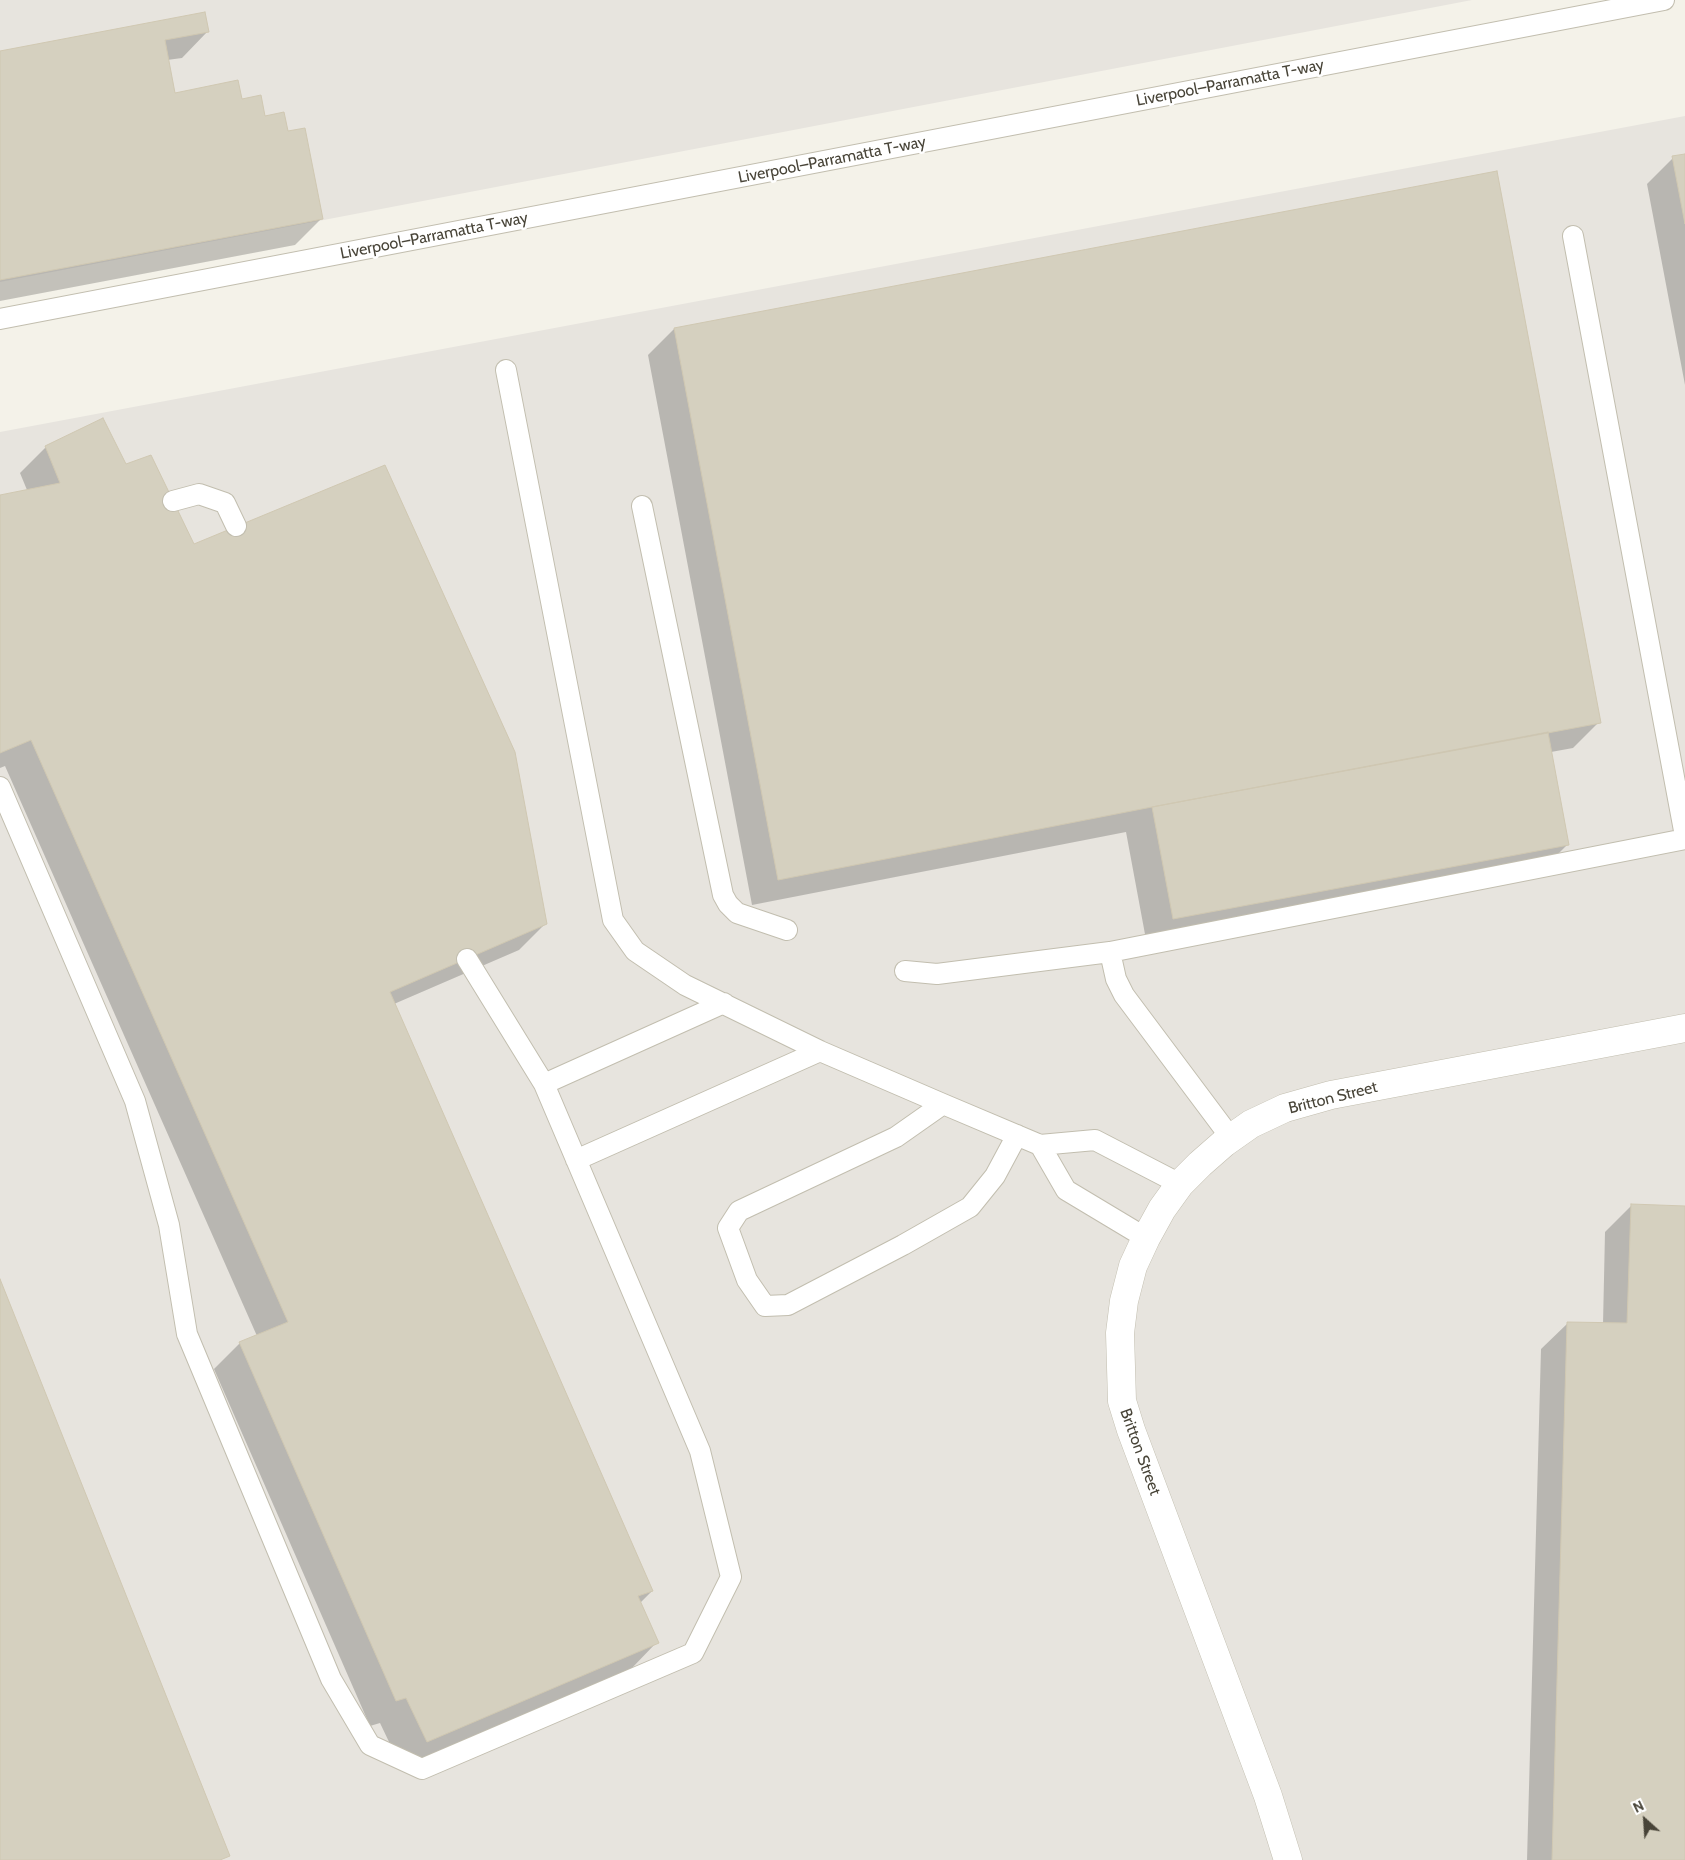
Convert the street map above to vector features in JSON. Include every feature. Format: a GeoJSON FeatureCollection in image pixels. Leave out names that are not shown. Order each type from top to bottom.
{"type":"FeatureCollection","features":[{"type":"Feature","properties":{"kind":"street","name":"Britton Street"},"geometry":{"type":"LineString","coordinates":[[1288,1860],[1268,1796],[1122,1401],[1120,1333],[1124,1301],[1133,1266],[1146,1238],[1162,1209],[1180,1184],[1200,1164],[1251,1124],[1285,1108],[1331,1095],[1685,1028]]}},
{"type":"Feature","properties":{"kind":"lane","name":"Liverpool–Parramatta T-way"},"geometry":{"type":"LineString","coordinates":[[0,319],[1664,0]]}},
{"type":"Feature","properties":{"kind":"lane"},"geometry":{"type":"LineString","coordinates":[[905,971],[937,974],[1110,952],[1685,837],[1573,236]]}},
{"type":"Feature","properties":{"kind":"lane"},"geometry":{"type":"LineString","coordinates":[[506,370],[612,920],[635,951],[685,985],[820,1051],[943,1104],[1040,1145],[1095,1140],[1180,1184]]}},
{"type":"Feature","properties":{"kind":"lane"},"geometry":{"type":"LineString","coordinates":[[173,501],[199,494],[225,504],[236,526]]}},
{"type":"Feature","properties":{"kind":"lane"},"geometry":{"type":"LineString","coordinates":[[642,506],[723,894],[728,904],[737,912],[787,930]]}},
{"type":"Feature","properties":{"kind":"lane"},"geometry":{"type":"LineString","coordinates":[[0,787],[135,1101],[169,1225],[187,1334],[330,1679],[370,1745],[422,1768],[693,1654],[731,1577],[700,1451],[544,1084],[467,959]]}},
{"type":"Feature","properties":{"kind":"lane"},"geometry":{"type":"LineString","coordinates":[[1110,952],[1116,979],[1124,995],[1231,1138]]}},
{"type":"Feature","properties":{"kind":"lane"},"geometry":{"type":"LineString","coordinates":[[544,1084],[724,1003]]}},
{"type":"Feature","properties":{"kind":"lane"},"geometry":{"type":"LineString","coordinates":[[576,1160],[820,1051]]}},
{"type":"Feature","properties":{"kind":"lane"},"geometry":{"type":"LineString","coordinates":[[943,1104],[896,1137],[739,1211],[728,1228],[747,1280],[766,1306],[788,1305],[903,1245],[970,1207],[995,1176],[1017,1135]]}},
{"type":"Feature","properties":{"kind":"lane"},"geometry":{"type":"LineString","coordinates":[[1040,1145],[1066,1190],[1146,1238]]}},
{"type":"Feature","properties":{"kind":"shaded area"},"geometry":{"type":"Polygon","coordinates":[[[0,0],[1472,0],[0,282],[0,0]]]}},
{"type":"Feature","properties":{"kind":"shaded area"},"geometry":{"type":"Polygon","coordinates":[[[1685,116],[1685,1860],[0,1860],[0,432],[1685,116]]]}},
{"type":"Feature","properties":{"kind":"building"},"geometry":{"type":"Polygon","coordinates":[[[205,12],[209,32],[165,40],[175,93],[238,80],[242,99],[261,95],[265,116],[284,112],[288,131],[305,128],[323,219],[0,280],[0,51],[205,12]]]}},
{"type":"Feature","properties":{"kind":"building"},"geometry":{"type":"Polygon","coordinates":[[[1685,154],[1685,224],[1672,156],[1685,154]]]}},
{"type":"Feature","properties":{"kind":"building"},"geometry":{"type":"Polygon","coordinates":[[[1497,171],[1601,723],[1152,807],[778,880],[674,328],[1497,171]]]}},
{"type":"Feature","properties":{"kind":"building"},"geometry":{"type":"Polygon","coordinates":[[[103,418],[126,464],[151,455],[194,544],[385,465],[515,752],[547,924],[390,992],[653,1591],[638,1596],[659,1643],[427,1742],[406,1698],[396,1701],[239,1342],[288,1322],[31,740],[0,753],[0,495],[60,483],[45,446],[103,418]]]}},
{"type":"Feature","properties":{"kind":"building"},"geometry":{"type":"Polygon","coordinates":[[[1548,732],[1569,845],[1173,919],[1152,807],[1548,732]]]}},
{"type":"Feature","properties":{"kind":"building"},"geometry":{"type":"Polygon","coordinates":[[[1631,1204],[1685,1206],[1685,1860],[1552,1860],[1567,1322],[1627,1323],[1631,1204]]]}},
{"type":"Feature","properties":{"kind":"building"},"geometry":{"type":"Polygon","coordinates":[[[0,1279],[230,1856],[220,1860],[0,1860],[0,1279]]]}}]}
